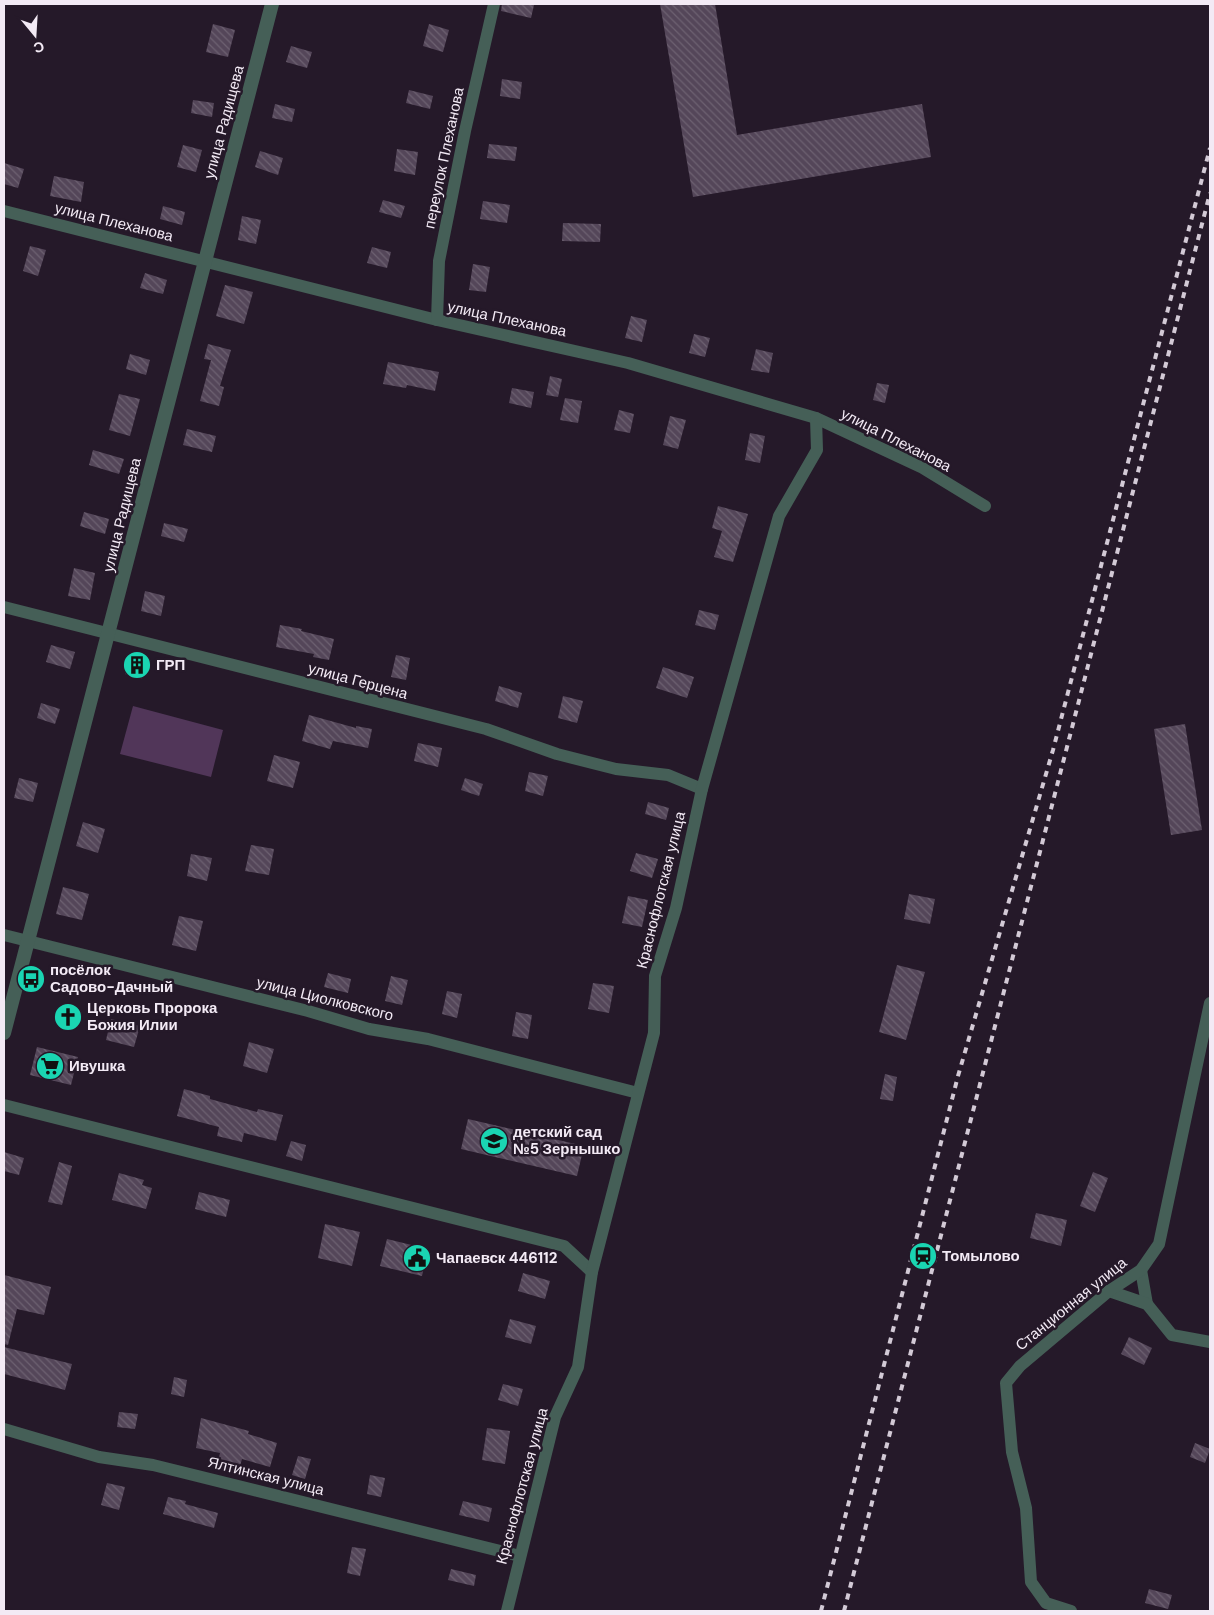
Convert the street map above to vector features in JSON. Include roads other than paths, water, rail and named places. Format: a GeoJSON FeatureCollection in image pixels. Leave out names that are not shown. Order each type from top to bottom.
{"type":"FeatureCollection","features":[{"type":"Feature","properties":{"kind":"street","name":"улица Радищева"},"geometry":{"type":"LineString","coordinates":[[4,1033],[272,4]]}},
{"type":"Feature","properties":{"kind":"street","name":"переулок Плеханова"},"geometry":{"type":"LineString","coordinates":[[437,320],[439,262],[465,131],[494,4]]}},
{"type":"Feature","properties":{"kind":"street","name":"улица Плеханова"},"geometry":{"type":"LineString","coordinates":[[4,211],[437,320],[628,362],[816,418],[921,467],[985,506]]}},
{"type":"Feature","properties":{"kind":"street","name":"Краснофлотская улица"},"geometry":{"type":"LineString","coordinates":[[507,1611],[555,1417],[578,1368],[592,1272],[654,1033],[655,976],[676,908],[702,789],[779,516],[817,450],[816,418]]}},
{"type":"Feature","properties":{"kind":"street","name":"улица Герцена"},"geometry":{"type":"LineString","coordinates":[[4,607],[486,729],[557,754],[616,769],[668,775],[702,789]]}},
{"type":"Feature","properties":{"kind":"street","name":"улица Циолковского"},"geometry":{"type":"LineString","coordinates":[[4,935],[308,1010],[369,1029],[428,1039],[638,1093]]}},
{"type":"Feature","properties":{"kind":"street","name":"Станционная улица"},"geometry":{"type":"LineString","coordinates":[[1070,1611],[1046,1603],[1031,1582],[1026,1508],[1012,1452],[1006,1383],[1020,1366],[1109,1291],[1141,1270],[1159,1244],[1210,1003]]}},
{"type":"Feature","properties":{"kind":"street"},"geometry":{"type":"LineString","coordinates":[[4,1106],[564,1246],[592,1272]]}},
{"type":"Feature","properties":{"kind":"street"},"geometry":{"type":"LineString","coordinates":[[1141,1270],[1147,1304],[1172,1335],[1210,1342]]}},
{"type":"Feature","properties":{"kind":"street"},"geometry":{"type":"LineString","coordinates":[[1109,1291],[1147,1304]]}},
{"type":"Feature","properties":{"kind":"street","name":"Ялтинская улица"},"geometry":{"type":"LineString","coordinates":[[4,1429],[99,1457],[153,1465],[520,1556]]}},
{"type":"Feature","properties":{"kind":"railway"},"geometry":{"type":"LineString","coordinates":[[821,1611],[958,1076],[1053,750],[1210,148]]}},
{"type":"Feature","properties":{"kind":"railway"},"geometry":{"type":"LineString","coordinates":[[844,1611],[1210,193]]}},
{"type":"Feature","properties":{"kind":"place","name":"ГРП"},"geometry":{"type":"Point","coordinates":[137,665]}},
{"type":"Feature","properties":{"kind":"place","name":"посёлок Садово-Дачный"},"geometry":{"type":"Point","coordinates":[31,979]}},
{"type":"Feature","properties":{"kind":"place","name":"Церковь Пророка Божия Илии"},"geometry":{"type":"Point","coordinates":[68,1017]}},
{"type":"Feature","properties":{"kind":"place","name":"Ивушка"},"geometry":{"type":"Point","coordinates":[50,1066]}},
{"type":"Feature","properties":{"kind":"place","name":"детский сад №5 Зернышко"},"geometry":{"type":"Point","coordinates":[494,1141]}},
{"type":"Feature","properties":{"kind":"place","name":"Томылово"},"geometry":{"type":"Point","coordinates":[923,1256]}},
{"type":"Feature","properties":{"kind":"place","name":"Чапаевск 446112"},"geometry":{"type":"Point","coordinates":[417,1258]}}]}
